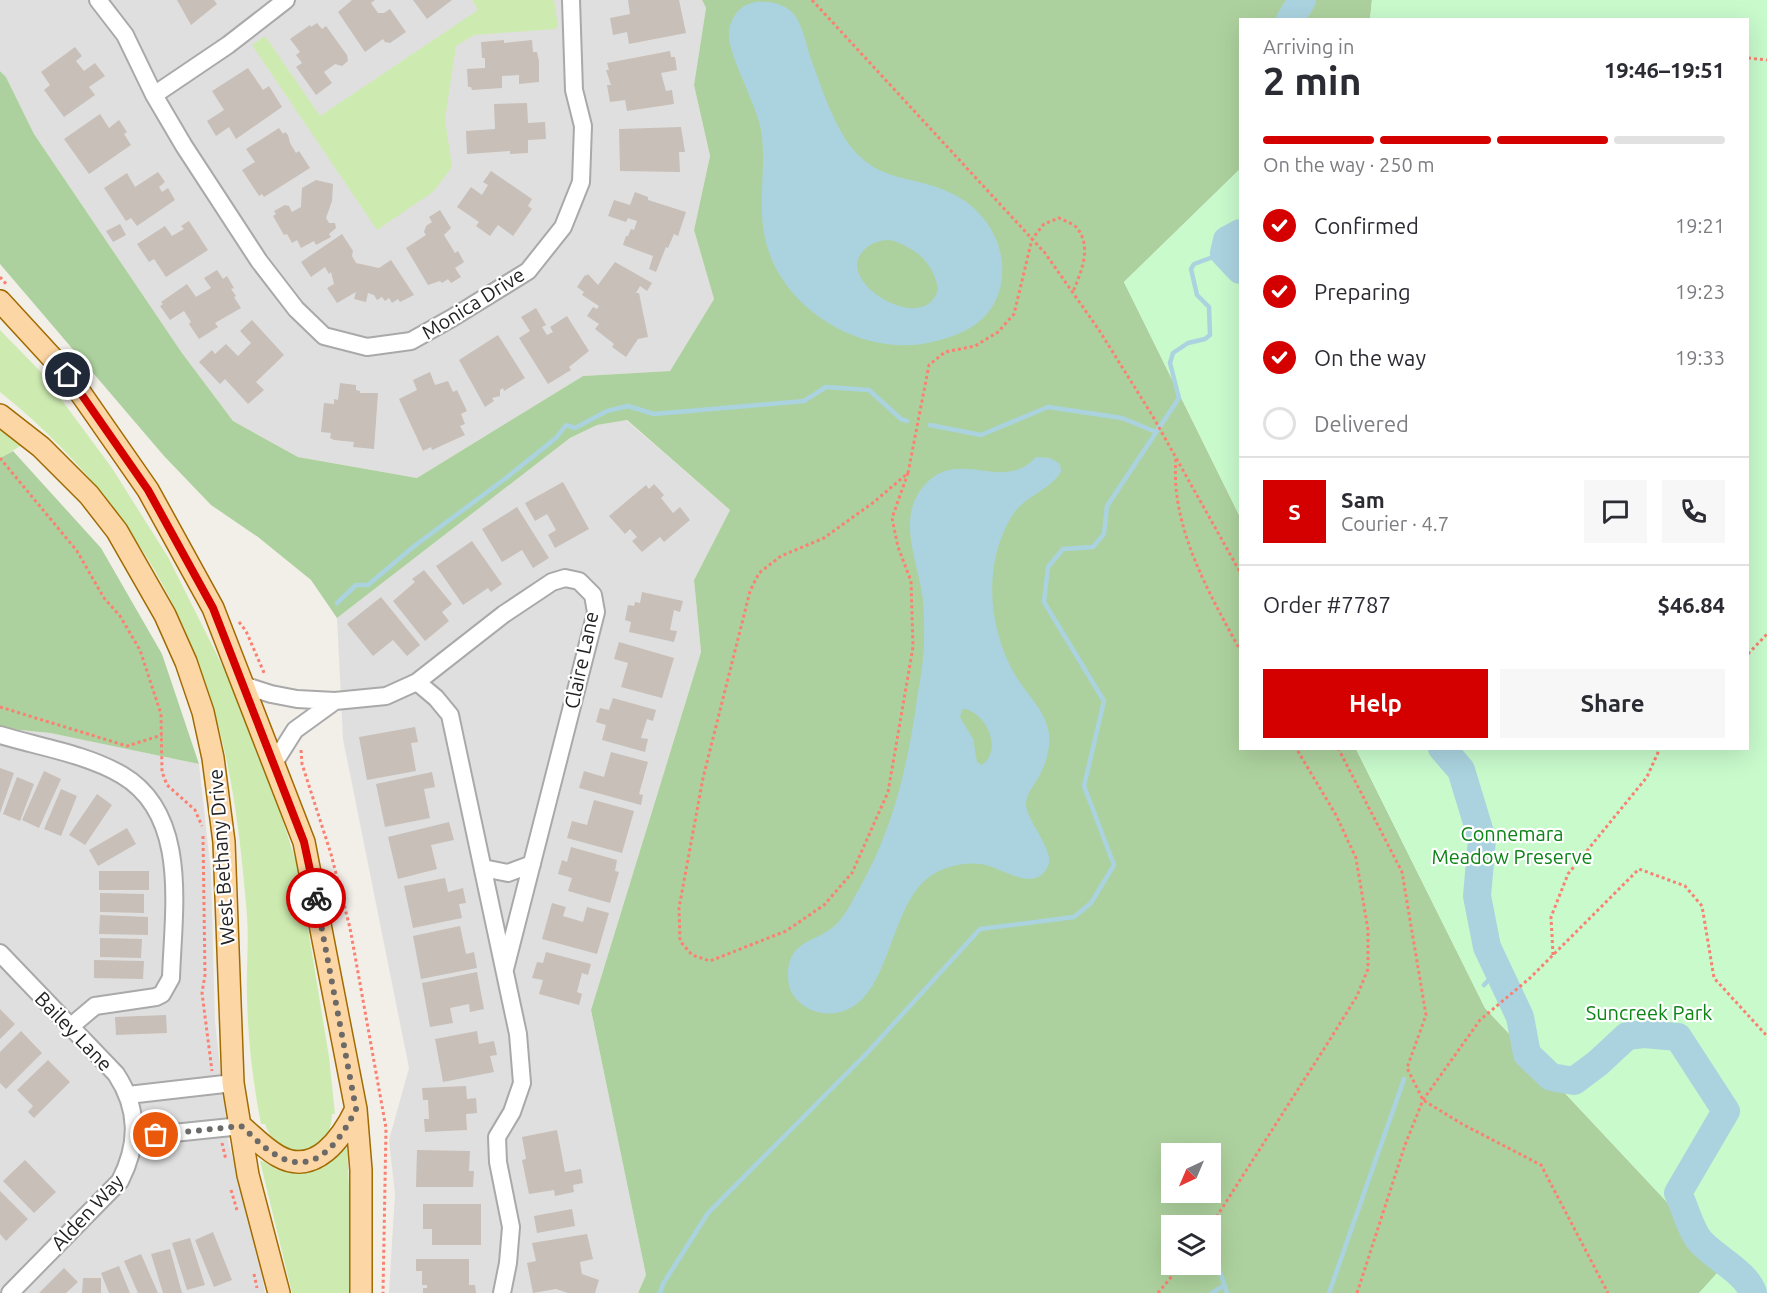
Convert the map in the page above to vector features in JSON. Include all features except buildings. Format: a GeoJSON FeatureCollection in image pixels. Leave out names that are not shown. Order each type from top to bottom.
{"type":"FeatureCollection","features":[{"type":"Feature","properties":{"kind":"main road"},"geometry":{"type":"LineString","coordinates":[[0,300],[68,375],[148,490],[213,608],[304,842],[356,1109],[360,1170],[362,1293]]}},
{"type":"Feature","properties":{"kind":"main road","name":"West Bethany Drive"},"geometry":{"type":"LineString","coordinates":[[0,415],[49,455],[89,495],[117,531],[165,615],[186,662],[202,712],[213,758],[224,842],[233,1083],[248,1175],[279,1293]]}},
{"type":"Feature","properties":{"kind":"main road"},"geometry":{"type":"LineString","coordinates":[[241,1126],[277,1156],[290,1162],[304,1162],[321,1155],[337,1142],[356,1109]]}},
{"type":"Feature","properties":{"kind":"street","name":"Monica Drive"},"geometry":{"type":"LineString","coordinates":[[98,0],[125,35],[154,95],[184,146],[259,261],[296,309],[324,336],[367,347],[411,341],[528,271],[563,227],[581,182],[584,126],[574,90],[572,0]]}},
{"type":"Feature","properties":{"kind":"street"},"geometry":{"type":"LineString","coordinates":[[154,95],[228,45],[286,0]]}},
{"type":"Feature","properties":{"kind":"street","name":"Claire Lane"},"geometry":{"type":"LineString","coordinates":[[243,685],[271,694],[335,701],[386,696],[417,682],[504,614],[552,582],[565,578],[579,581],[593,595],[596,612],[505,969]]}},
{"type":"Feature","properties":{"kind":"street","name":"Claire Lane"},"geometry":{"type":"LineString","coordinates":[[417,682],[450,715],[518,1034],[522,1083],[512,1112],[497,1137],[498,1162],[511,1227],[508,1263],[502,1293]]}},
{"type":"Feature","properties":{"kind":"street"},"geometry":{"type":"LineString","coordinates":[[274,763],[295,730],[335,701]]}},
{"type":"Feature","properties":{"kind":"street"},"geometry":{"type":"LineString","coordinates":[[0,735],[83,759],[123,776],[146,796],[154,807],[163,822],[172,850],[171,978],[166,988],[156,998],[95,1006],[70,1027]]}},
{"type":"Feature","properties":{"kind":"street"},"geometry":{"type":"LineString","coordinates":[[483,868],[508,873],[532,864]]}},
{"type":"Feature","properties":{"kind":"street","name":"Bailey Lane"},"geometry":{"type":"LineString","coordinates":[[0,953],[116,1074],[128,1095],[134,1117]]}},
{"type":"Feature","properties":{"kind":"street"},"geometry":{"type":"LineString","coordinates":[[128,1095],[233,1083]]}},
{"type":"Feature","properties":{"kind":"street","name":"Alden Way"},"geometry":{"type":"LineString","coordinates":[[10,1293],[120,1180],[130,1162],[135,1137],[134,1117]]}},
{"type":"Feature","properties":{"kind":"street"},"geometry":{"type":"LineString","coordinates":[[135,1137],[241,1126]]}},
{"type":"Feature","properties":{"kind":"path"},"geometry":{"type":"LineString","coordinates":[[812,0],[1032,239],[1073,292],[1164,434],[1239,570]]}},
{"type":"Feature","properties":{"kind":"path"},"geometry":{"type":"LineString","coordinates":[[1749,58],[1767,60]]}},
{"type":"Feature","properties":{"kind":"path"},"geometry":{"type":"LineString","coordinates":[[908,473],[874,502],[824,538],[781,556],[759,573],[750,591],[704,778],[679,908],[680,941],[692,956],[710,961],[786,931],[824,905],[852,873],[888,792],[913,647],[911,581],[898,547],[892,518],[908,473],[929,365],[945,352],[975,346],[990,337],[998,332],[1014,314],[1032,239],[1044,224],[1059,218],[1076,226],[1084,246],[1084,264],[1073,292]]}},
{"type":"Feature","properties":{"kind":"path"},"geometry":{"type":"LineString","coordinates":[[1177,456],[1175,476],[1178,507],[1188,541],[1216,606],[1239,648]]}},
{"type":"Feature","properties":{"kind":"path"},"geometry":{"type":"LineString","coordinates":[[1749,653],[1767,634]]}},
{"type":"Feature","properties":{"kind":"path"},"geometry":{"type":"LineString","coordinates":[[0,707],[127,746],[162,735]]}},
{"type":"Feature","properties":{"kind":"path"},"geometry":{"type":"LineString","coordinates":[[1218,1215],[1357,996],[1368,969],[1368,930],[1356,858],[1336,815],[1297,750]]}},
{"type":"Feature","properties":{"kind":"path"},"geometry":{"type":"LineString","coordinates":[[1339,750],[1402,872],[1426,1015],[1407,1068],[1423,1100],[1462,1124],[1540,1165],[1608,1293]]}},
{"type":"Feature","properties":{"kind":"path"},"geometry":{"type":"LineString","coordinates":[[1553,955],[1551,917],[1568,874],[1647,777],[1659,750]]}},
{"type":"Feature","properties":{"kind":"path"},"geometry":{"type":"LineString","coordinates":[[1358,1293],[1405,1144],[1423,1100],[1480,1020],[1530,978],[1639,869],[1685,886],[1702,906],[1714,978],[1767,1036]]}},
{"type":"Feature","properties":{"kind":"path"},"geometry":{"type":"LineString","coordinates":[[1158,1293],[1173,1275]]}},
{"type":"Feature","properties":{"kind":"shaded area"},"geometry":{"type":"Polygon","coordinates":[[[0,0],[702,0],[706,8],[694,85],[710,156],[694,230],[714,299],[670,371],[583,376],[417,478],[298,457],[233,421],[182,353],[34,134],[6,77],[0,71],[0,0]]]}},
{"type":"Feature","properties":{"kind":"shaded area"},"geometry":{"type":"Polygon","coordinates":[[[626,420],[730,510],[694,580],[701,652],[591,1010],[646,1275],[638,1293],[389,1293],[395,1194],[389,1140],[409,1068],[343,739],[337,618],[570,438],[597,425],[626,420]]]}},
{"type":"Feature","properties":{"kind":"shaded area"},"geometry":{"type":"Polygon","coordinates":[[[0,728],[50,733],[199,764],[211,873],[215,1022],[229,1144],[259,1256],[265,1293],[0,1293],[0,728]]]}},
{"type":"Feature","properties":{"kind":"green space"},"geometry":{"type":"Polygon","coordinates":[[[472,0],[554,0],[558,26],[555,29],[474,35],[456,46],[445,119],[452,167],[433,192],[377,230],[252,45],[265,36],[320,116],[478,10],[472,0]]]}},
{"type":"Feature","properties":{"kind":"green space"},"geometry":{"type":"Polygon","coordinates":[[[702,0],[1372,0],[1370,18],[1239,18],[1239,170],[1124,282],[1239,515],[1239,750],[1356,750],[1485,1008],[1726,1265],[1699,1293],[638,1293],[646,1275],[591,1010],[701,652],[694,580],[730,510],[627,420],[597,425],[570,438],[337,618],[311,580],[258,537],[211,505],[164,456],[0,264],[0,71],[6,77],[34,134],[182,353],[233,421],[298,457],[417,478],[583,376],[670,371],[714,299],[694,230],[710,156],[694,85],[706,8],[702,0]]]}},
{"type":"Feature","properties":{"kind":"green space"},"geometry":{"type":"Polygon","coordinates":[[[1372,0],[1767,0],[1767,1293],[1699,1293],[1725,1264],[1485,1008],[1356,750],[1749,750],[1749,18],[1370,18],[1372,0]]]}},
{"type":"Feature","properties":{"kind":"green space"},"geometry":{"type":"Polygon","coordinates":[[[1239,170],[1239,515],[1124,282],[1239,170]]]}},
{"type":"Feature","properties":{"kind":"green space"},"geometry":{"type":"Polygon","coordinates":[[[0,330],[41,372],[112,468],[168,557],[227,675],[269,778],[298,868],[329,1057],[335,1114],[332,1114],[330,1128],[323,1139],[314,1146],[303,1150],[281,1145],[272,1137],[265,1124],[261,1124],[248,1030],[248,926],[234,798],[225,751],[204,679],[163,585],[137,542],[107,500],[75,462],[39,425],[0,392],[0,330]]]}},
{"type":"Feature","properties":{"kind":"green space"},"geometry":{"type":"Polygon","coordinates":[[[0,426],[22,445],[0,458],[0,426]]]}},
{"type":"Feature","properties":{"kind":"green space"},"geometry":{"type":"Polygon","coordinates":[[[13,451],[101,548],[162,654],[199,764],[50,733],[0,728],[0,458],[13,451]]]}},
{"type":"Feature","properties":{"kind":"green space"},"geometry":{"type":"Polygon","coordinates":[[[347,1148],[351,1225],[350,1293],[292,1293],[260,1161],[286,1172],[305,1172],[323,1167],[347,1148]]]}},
{"type":"Feature","properties":{"kind":"water"},"geometry":{"type":"Polygon","coordinates":[[[751,3],[776,3],[793,13],[802,29],[831,111],[846,140],[858,155],[883,172],[953,194],[977,211],[987,222],[999,248],[1002,277],[994,304],[987,314],[968,329],[922,344],[897,345],[871,341],[847,333],[824,320],[803,304],[786,284],[773,262],[765,238],[761,130],[754,106],[732,53],[730,41],[729,32],[734,16],[741,8],[751,3]],[[890,240],[883,241],[864,250],[857,263],[860,276],[870,289],[884,300],[901,306],[917,308],[930,303],[938,289],[932,271],[922,257],[890,240]]]}},
{"type":"Feature","properties":{"kind":"water"},"geometry":{"type":"Polygon","coordinates":[[[1036,457],[1050,458],[1060,464],[1061,472],[1050,484],[1023,503],[1012,516],[1002,535],[996,555],[992,597],[1000,640],[1007,660],[1039,709],[1048,729],[1049,748],[1046,761],[1028,794],[1026,805],[1048,853],[1048,866],[1042,874],[1026,879],[981,864],[962,864],[932,875],[918,888],[906,907],[880,971],[870,989],[857,1004],[840,1012],[829,1014],[813,1011],[799,1002],[789,987],[789,963],[799,947],[832,928],[850,905],[881,844],[904,773],[909,748],[924,647],[923,602],[910,524],[915,500],[922,488],[936,476],[950,470],[1009,472],[1023,467],[1036,457]],[[962,710],[960,717],[973,739],[977,762],[982,765],[988,758],[992,742],[986,725],[973,712],[962,710]]]}},
{"type":"Feature","properties":{"kind":"waterway"},"geometry":{"type":"LineString","coordinates":[[1291,18],[1302,0]]}},
{"type":"Feature","properties":{"kind":"waterway"},"geometry":{"type":"LineString","coordinates":[[1239,234],[1227,240],[1224,253],[1239,269]]}},
{"type":"Feature","properties":{"kind":"waterway"},"geometry":{"type":"LineString","coordinates":[[660,1293],[663,1284],[708,1213],[867,1053],[980,929],[1074,917],[1091,903],[1114,865],[1084,786],[1104,701],[1044,602],[1048,567],[1063,549],[1093,547],[1104,534],[1107,506],[1179,398],[1170,363],[1173,353],[1188,343],[1205,339],[1210,335],[1209,307],[1197,295],[1191,269],[1194,264],[1224,253]]}},
{"type":"Feature","properties":{"kind":"waterway"},"geometry":{"type":"LineString","coordinates":[[337,603],[356,585],[368,585],[413,547],[506,478],[556,438],[566,425],[575,428],[607,411],[628,406],[654,414],[804,401],[826,387],[869,390],[901,419],[907,421]]}},
{"type":"Feature","properties":{"kind":"waterway"},"geometry":{"type":"LineString","coordinates":[[930,425],[981,435],[1048,407],[1122,418],[1156,432]]}},
{"type":"Feature","properties":{"kind":"waterway"},"geometry":{"type":"LineString","coordinates":[[1444,750],[1461,770],[1482,839],[1477,896],[1487,947],[1520,1017],[1527,1054],[1551,1077],[1574,1081],[1598,1063],[1627,1036],[1644,1034],[1678,1037],[1726,1111],[1678,1193],[1696,1236],[1706,1247],[1738,1272],[1753,1293]]}},
{"type":"Feature","properties":{"kind":"waterway"},"geometry":{"type":"LineString","coordinates":[[1484,985],[1498,970]]}},
{"type":"Feature","properties":{"kind":"waterway"},"geometry":{"type":"LineString","coordinates":[[1329,1293],[1404,1079]]}},
{"type":"Feature","properties":{"kind":"waterway"},"geometry":{"type":"LineString","coordinates":[[1221,1275],[1227,1293]]}},
{"type":"Feature","properties":{"kind":"waterway"},"geometry":{"type":"LineString","coordinates":[[1212,1293],[1223,1286]]}},
{"type":"Feature","properties":{"kind":"way so far"},"geometry":{"type":"LineString","coordinates":[[156,1135],[241,1126],[277,1156],[290,1162],[304,1162],[315,1158],[337,1142],[356,1109],[316,898]]}},
{"type":"Feature","properties":{"kind":"route"},"geometry":{"type":"LineString","coordinates":[[68,375],[148,490],[213,608],[304,842],[316,898]]}},
{"type":"Feature","properties":{"kind":"park label","name":"Connemara Meadow Preserve"},"geometry":{"type":"Point","coordinates":[1512,844]}},
{"type":"Feature","properties":{"kind":"park label","name":"Suncreek Park"},"geometry":{"type":"Point","coordinates":[1649,1012]}}]}
